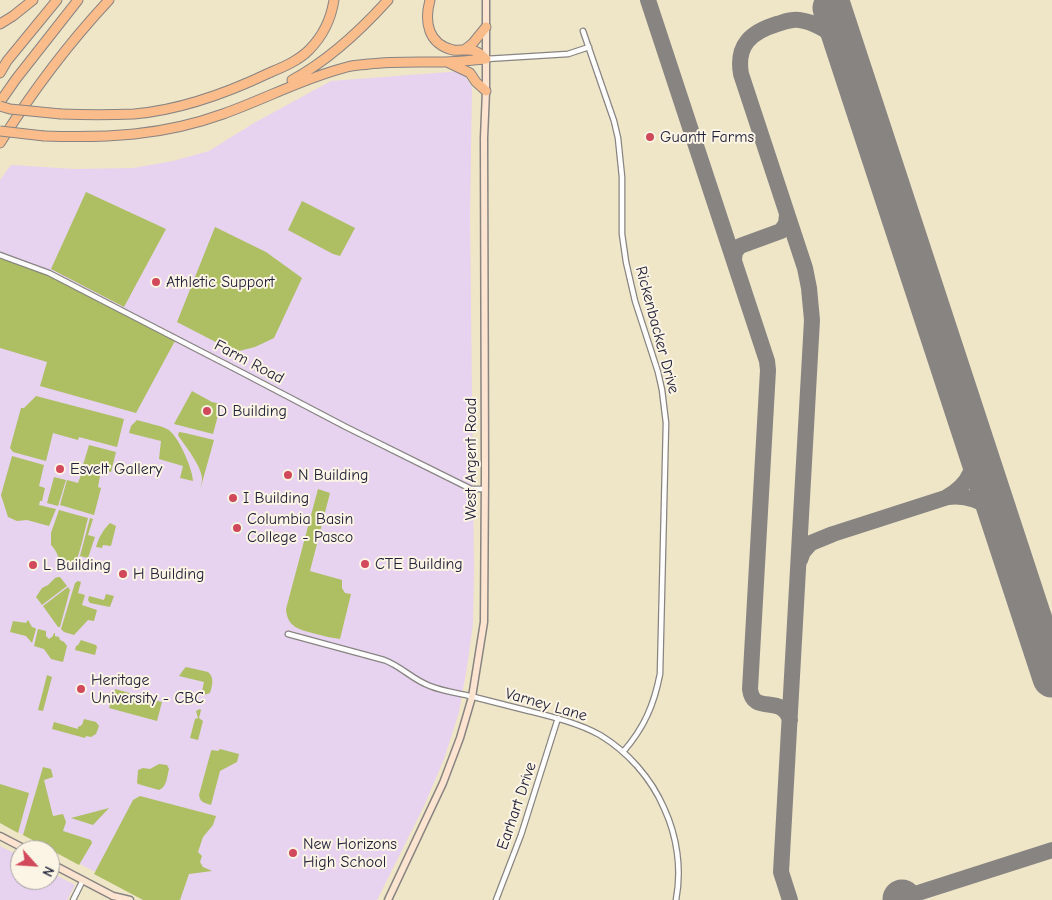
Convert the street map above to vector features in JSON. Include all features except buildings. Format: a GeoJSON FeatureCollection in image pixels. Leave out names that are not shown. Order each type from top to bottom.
{"type":"FeatureCollection","features":[{"type":"Feature","properties":{"kind":"highway"},"geometry":{"type":"LineString","coordinates":[[0,24],[33,0]]}},
{"type":"Feature","properties":{"kind":"highway"},"geometry":{"type":"LineString","coordinates":[[0,73],[7,61],[57,0]]}},
{"type":"Feature","properties":{"kind":"highway"},"geometry":{"type":"LineString","coordinates":[[0,102],[78,0]]}},
{"type":"Feature","properties":{"kind":"highway"},"geometry":{"type":"LineString","coordinates":[[0,143],[39,85],[108,0]]}},
{"type":"Feature","properties":{"kind":"highway"},"geometry":{"type":"LineString","coordinates":[[80,33],[117,0]]}},
{"type":"Feature","properties":{"kind":"highway"},"geometry":{"type":"LineString","coordinates":[[0,106],[10,109],[61,114],[136,114],[170,108],[210,97],[248,83],[289,64],[308,51],[324,32],[334,0]]}},
{"type":"Feature","properties":{"kind":"highway"},"geometry":{"type":"LineString","coordinates":[[259,99],[330,56],[388,0]]}},
{"type":"Feature","properties":{"kind":"highway"},"geometry":{"type":"LineString","coordinates":[[430,0],[427,19],[432,36],[445,47],[455,50],[476,51],[486,59]]}},
{"type":"Feature","properties":{"kind":"highway"},"geometry":{"type":"LineString","coordinates":[[464,50],[473,43],[486,27]]}},
{"type":"Feature","properties":{"kind":"highway"},"geometry":{"type":"LineString","coordinates":[[0,131],[44,136],[100,137],[162,131],[209,119],[309,78],[348,66],[396,61],[446,62],[486,59]]}},
{"type":"Feature","properties":{"kind":"highway"},"geometry":{"type":"LineString","coordinates":[[446,62],[470,72],[476,82],[486,91]]}},
{"type":"Feature","properties":{"kind":"main road","name":"West Argent Road"},"geometry":{"type":"LineString","coordinates":[[388,900],[443,782],[460,738],[472,697],[484,622],[484,138],[486,0]]}},
{"type":"Feature","properties":{"kind":"main road"},"geometry":{"type":"LineString","coordinates":[[60,867],[115,898],[130,900]]}},
{"type":"Feature","properties":{"kind":"street","name":"Rickenbacker Drive"},"geometry":{"type":"LineString","coordinates":[[583,31],[618,138],[622,177],[622,234],[626,262],[658,372],[666,422],[660,674],[650,712],[639,733],[623,752]]}},
{"type":"Feature","properties":{"kind":"street"},"geometry":{"type":"LineString","coordinates":[[486,59],[568,54],[589,47]]}},
{"type":"Feature","properties":{"kind":"street","name":"Farm Road"},"geometry":{"type":"LineString","coordinates":[[0,255],[49,272],[346,427],[471,489],[485,489]]}},
{"type":"Feature","properties":{"kind":"street","name":"Varney Lane"},"geometry":{"type":"LineString","coordinates":[[288,634],[384,660],[430,686],[558,718],[600,735],[623,752],[639,768],[659,795],[676,843],[679,887],[676,900]]}},
{"type":"Feature","properties":{"kind":"street","name":"Earhart Drive"},"geometry":{"type":"LineString","coordinates":[[496,900],[521,835],[558,718]]}},
{"type":"Feature","properties":{"kind":"street"},"geometry":{"type":"LineString","coordinates":[[73,900],[83,880]]}},
{"type":"Feature","properties":{"kind":"shaded area","name":"Columbia Basin College - Pasco"},"geometry":{"type":"Polygon","coordinates":[[[462,71],[472,87],[470,217],[473,624],[459,712],[444,759],[424,806],[377,900],[150,900],[60,854],[60,840],[33,840],[0,823],[0,180],[11,165],[74,169],[133,168],[173,161],[209,151],[254,123],[331,81],[462,71]]]}},
{"type":"Feature","properties":{"kind":"shaded area"},"geometry":{"type":"Polygon","coordinates":[[[0,846],[10,851],[10,890],[60,890],[60,877],[75,885],[67,900],[0,900],[0,846]]]}},
{"type":"Feature","properties":{"kind":"green space"},"geometry":{"type":"Polygon","coordinates":[[[86,192],[166,229],[124,307],[51,269],[86,192]]]}},
{"type":"Feature","properties":{"kind":"green space"},"geometry":{"type":"Polygon","coordinates":[[[302,201],[355,228],[340,256],[288,230],[302,201]]]}},
{"type":"Feature","properties":{"kind":"green space"},"geometry":{"type":"Polygon","coordinates":[[[215,227],[266,252],[302,278],[274,338],[255,347],[235,352],[177,322],[215,227]]]}},
{"type":"Feature","properties":{"kind":"green space"},"geometry":{"type":"Polygon","coordinates":[[[0,258],[56,278],[176,339],[136,413],[40,386],[47,362],[0,348],[0,258]]]}},
{"type":"Feature","properties":{"kind":"green space"},"geometry":{"type":"Polygon","coordinates":[[[192,391],[212,402],[221,404],[213,434],[174,424],[192,391]]]}},
{"type":"Feature","properties":{"kind":"green space"},"geometry":{"type":"Polygon","coordinates":[[[36,396],[124,419],[117,447],[79,437],[78,440],[53,433],[46,461],[13,452],[10,448],[21,408],[24,408],[36,396]]]}},
{"type":"Feature","properties":{"kind":"green space"},"geometry":{"type":"Polygon","coordinates":[[[137,420],[171,432],[184,453],[193,481],[180,478],[183,466],[159,459],[161,441],[129,433],[131,426],[137,420]]]}},
{"type":"Feature","properties":{"kind":"green space"},"geometry":{"type":"Polygon","coordinates":[[[179,432],[214,440],[200,490],[201,473],[178,435],[179,432]]]}},
{"type":"Feature","properties":{"kind":"green space"},"geometry":{"type":"Polygon","coordinates":[[[89,445],[116,452],[111,472],[83,465],[89,445]]]}},
{"type":"Feature","properties":{"kind":"green space"},"geometry":{"type":"Polygon","coordinates":[[[12,456],[44,465],[39,486],[45,488],[39,505],[56,509],[49,526],[27,520],[17,521],[8,517],[1,495],[12,456]]]}},
{"type":"Feature","properties":{"kind":"green space"},"geometry":{"type":"Polygon","coordinates":[[[82,472],[100,476],[98,487],[101,488],[94,515],[60,505],[67,480],[78,483],[82,472]]]}},
{"type":"Feature","properties":{"kind":"green space"},"geometry":{"type":"Polygon","coordinates":[[[54,477],[66,480],[58,506],[47,503],[54,477]]]}},
{"type":"Feature","properties":{"kind":"green space"},"geometry":{"type":"Polygon","coordinates":[[[318,489],[330,493],[310,571],[342,580],[342,588],[345,593],[351,594],[340,639],[310,633],[296,627],[289,620],[286,609],[318,489]]]}},
{"type":"Feature","properties":{"kind":"green space"},"geometry":{"type":"Polygon","coordinates":[[[59,510],[88,518],[78,556],[73,564],[66,567],[61,566],[59,557],[51,545],[51,533],[59,510]]]}},
{"type":"Feature","properties":{"kind":"green space"},"geometry":{"type":"Polygon","coordinates":[[[90,518],[93,519],[88,535],[95,537],[88,558],[80,556],[90,518]]]}},
{"type":"Feature","properties":{"kind":"green space"},"geometry":{"type":"Polygon","coordinates":[[[110,523],[116,526],[111,546],[103,545],[102,548],[96,547],[105,528],[110,523]]]}},
{"type":"Feature","properties":{"kind":"green space"},"geometry":{"type":"Polygon","coordinates":[[[58,577],[67,586],[42,605],[36,597],[42,588],[58,577]]]}},
{"type":"Feature","properties":{"kind":"green space"},"geometry":{"type":"Polygon","coordinates":[[[81,582],[78,593],[85,595],[82,605],[97,610],[94,621],[88,620],[74,635],[61,629],[75,583],[81,582]]]}},
{"type":"Feature","properties":{"kind":"green space"},"geometry":{"type":"Polygon","coordinates":[[[68,587],[70,590],[60,627],[58,627],[43,606],[68,587]]]}},
{"type":"Feature","properties":{"kind":"green space"},"geometry":{"type":"Polygon","coordinates":[[[106,594],[114,596],[110,607],[90,603],[88,600],[89,596],[104,600],[106,594]]]}},
{"type":"Feature","properties":{"kind":"green space"},"geometry":{"type":"Polygon","coordinates":[[[28,620],[32,627],[36,629],[32,643],[26,636],[10,632],[13,621],[26,623],[28,620]]]}},
{"type":"Feature","properties":{"kind":"green space"},"geometry":{"type":"Polygon","coordinates":[[[38,629],[46,631],[46,636],[49,639],[55,633],[55,636],[64,642],[67,646],[63,662],[51,659],[44,649],[34,646],[38,629]]]}},
{"type":"Feature","properties":{"kind":"green space"},"geometry":{"type":"Polygon","coordinates":[[[81,640],[96,645],[95,655],[75,650],[81,640]]]}},
{"type":"Feature","properties":{"kind":"green space"},"geometry":{"type":"Polygon","coordinates":[[[186,667],[210,674],[212,682],[210,693],[201,696],[204,682],[179,676],[186,667]]]}},
{"type":"Feature","properties":{"kind":"green space"},"geometry":{"type":"Polygon","coordinates":[[[47,675],[52,677],[43,711],[38,710],[47,675]]]}},
{"type":"Feature","properties":{"kind":"green space"},"geometry":{"type":"Polygon","coordinates":[[[115,689],[162,702],[157,721],[109,708],[115,689]]]}},
{"type":"Feature","properties":{"kind":"green space"},"geometry":{"type":"Polygon","coordinates":[[[200,709],[199,718],[203,721],[198,740],[190,738],[195,719],[198,718],[196,711],[200,709]]]}},
{"type":"Feature","properties":{"kind":"green space"},"geometry":{"type":"Polygon","coordinates":[[[84,719],[96,722],[99,726],[96,734],[91,737],[86,736],[85,738],[52,729],[54,722],[78,729],[84,719]]]}},
{"type":"Feature","properties":{"kind":"green space"},"geometry":{"type":"Polygon","coordinates":[[[220,749],[239,754],[237,762],[220,771],[211,805],[203,802],[199,795],[211,751],[218,751],[220,749]]]}},
{"type":"Feature","properties":{"kind":"green space"},"geometry":{"type":"Polygon","coordinates":[[[159,764],[167,765],[169,769],[162,789],[159,790],[137,783],[138,770],[143,768],[150,769],[159,764]]]}},
{"type":"Feature","properties":{"kind":"green space"},"geometry":{"type":"Polygon","coordinates":[[[43,767],[51,769],[53,777],[44,780],[53,816],[63,814],[66,822],[63,831],[91,840],[92,843],[79,865],[60,855],[60,840],[32,840],[23,835],[43,767]]]}},
{"type":"Feature","properties":{"kind":"green space"},"geometry":{"type":"Polygon","coordinates":[[[0,784],[29,793],[18,833],[0,823],[0,784]]]}},
{"type":"Feature","properties":{"kind":"green space"},"geometry":{"type":"Polygon","coordinates":[[[140,796],[216,816],[213,825],[203,837],[198,852],[202,856],[200,862],[203,867],[212,871],[189,874],[180,900],[143,900],[94,874],[133,800],[140,796]]]}},
{"type":"Feature","properties":{"kind":"green space"},"geometry":{"type":"Polygon","coordinates":[[[109,808],[93,825],[71,818],[109,808]]]}},
{"type":"Feature","properties":{"kind":"taxiway"},"geometry":{"type":"LineString","coordinates":[[648,0],[767,361],[750,689],[752,697],[756,701],[781,708],[786,712],[790,720]]}},
{"type":"Feature","properties":{"kind":"taxiway"},"geometry":{"type":"LineString","coordinates":[[790,900],[781,872],[812,320],[805,268],[741,74],[740,64],[743,48],[747,41],[768,27],[790,20],[805,21],[817,25],[843,43]]}},
{"type":"Feature","properties":{"kind":"taxiway"},"geometry":{"type":"LineString","coordinates":[[734,259],[735,252],[740,246],[781,231],[786,224],[787,215]]}},
{"type":"Feature","properties":{"kind":"taxiway"},"geometry":{"type":"LineString","coordinates":[[947,497],[967,480],[974,458],[973,440]]}},
{"type":"Feature","properties":{"kind":"taxiway"},"geometry":{"type":"LineString","coordinates":[[800,560],[803,552],[811,543],[833,534],[948,497],[968,498],[980,502],[991,510],[1003,529]]}},
{"type":"Feature","properties":{"kind":"taxiway"},"geometry":{"type":"LineString","coordinates":[[896,900],[1052,850]]}},
{"type":"Feature","properties":{"kind":"runway"},"geometry":{"type":"LineString","coordinates":[[832,8],[1052,678]]}},
{"type":"Feature","properties":{"kind":"place","name":"Guantt Farms"},"geometry":{"type":"Point","coordinates":[650,137]}},
{"type":"Feature","properties":{"kind":"place","name":"Athletic Support"},"geometry":{"type":"Point","coordinates":[156,282]}},
{"type":"Feature","properties":{"kind":"place","name":"D Building"},"geometry":{"type":"Point","coordinates":[207,411]}},
{"type":"Feature","properties":{"kind":"place","name":"Esvelt Gallery"},"geometry":{"type":"Point","coordinates":[60,469]}},
{"type":"Feature","properties":{"kind":"place","name":"N Building"},"geometry":{"type":"Point","coordinates":[288,475]}},
{"type":"Feature","properties":{"kind":"place","name":"I Building"},"geometry":{"type":"Point","coordinates":[233,498]}},
{"type":"Feature","properties":{"kind":"place","name":"Columbia Basin College - Pasco"},"geometry":{"type":"Point","coordinates":[237,528]}},
{"type":"Feature","properties":{"kind":"place","name":"CTE Building"},"geometry":{"type":"Point","coordinates":[365,564]}},
{"type":"Feature","properties":{"kind":"place","name":"L Building"},"geometry":{"type":"Point","coordinates":[33,565]}},
{"type":"Feature","properties":{"kind":"place","name":"H Building"},"geometry":{"type":"Point","coordinates":[123,574]}},
{"type":"Feature","properties":{"kind":"place","name":"Heritage University - CBC"},"geometry":{"type":"Point","coordinates":[81,689]}},
{"type":"Feature","properties":{"kind":"place","name":"New Horizons High School"},"geometry":{"type":"Point","coordinates":[293,853]}}]}
